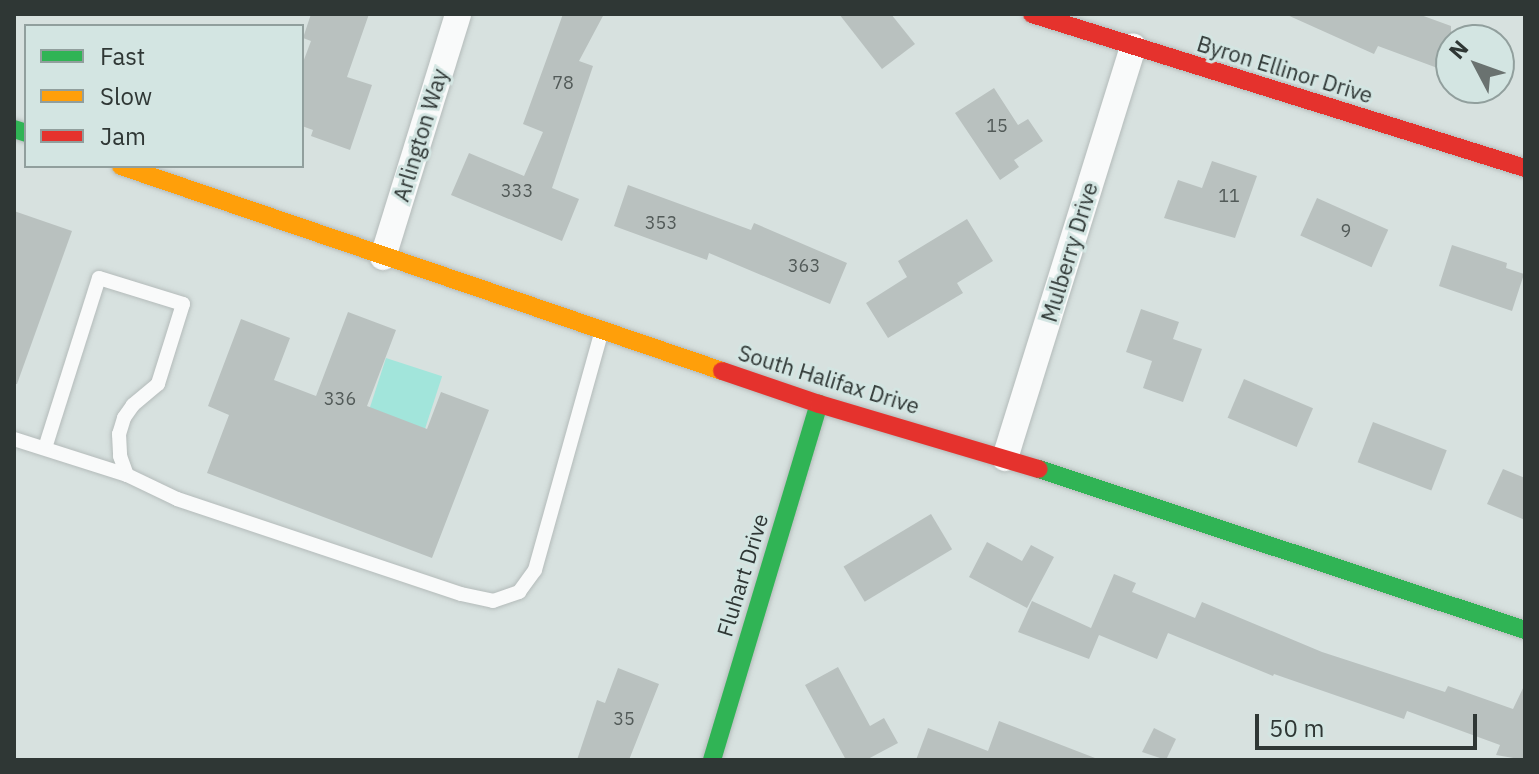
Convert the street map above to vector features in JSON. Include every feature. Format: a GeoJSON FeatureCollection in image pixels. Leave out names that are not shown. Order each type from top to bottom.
{"type":"FeatureCollection","features":[{"type":"Feature","properties":{"kind":"street","name":"Arlington Way"},"geometry":{"type":"LineString","coordinates":[[383,257],[458,14]]}},
{"type":"Feature","properties":{"kind":"street","name":"Byron Ellinor Drive"},"geometry":{"type":"LineString","coordinates":[[1032,14],[1525,168]]}},
{"type":"Feature","properties":{"kind":"street","name":"Mulberry Drive"},"geometry":{"type":"LineString","coordinates":[[1005,458],[1133,46]]}},
{"type":"Feature","properties":{"kind":"street","name":"South Halifax Drive"},"geometry":{"type":"LineString","coordinates":[[127,168],[819,404],[1005,458],[1525,630]]}},
{"type":"Feature","properties":{"kind":"street","name":"Fluhart Drive"},"geometry":{"type":"LineString","coordinates":[[712,760],[819,404]]}},
{"type":"Feature","properties":{"kind":"lane"},"geometry":{"type":"LineString","coordinates":[[45,448],[99,278],[183,304],[158,384],[133,405],[124,418],[119,434],[120,456],[127,475]]}},
{"type":"Feature","properties":{"kind":"lane"},"geometry":{"type":"LineString","coordinates":[[14,439],[127,475],[177,499],[461,594],[493,601],[519,592],[535,570],[602,330]]}},
{"type":"Feature","properties":{"kind":"green space"},"geometry":{"type":"Polygon","coordinates":[[[386,358],[442,376],[423,434],[367,416],[386,358]]]}},
{"type":"Feature","properties":{"kind":"building"},"geometry":{"type":"Polygon","coordinates":[[[311,14],[369,14],[347,77],[372,85],[350,150],[311,136],[313,130],[304,127],[304,60],[311,41],[304,38],[311,14]]]}},
{"type":"Feature","properties":{"kind":"building"},"geometry":{"type":"Polygon","coordinates":[[[563,14],[604,14],[579,61],[593,66],[552,188],[579,199],[562,241],[451,195],[469,153],[524,176],[543,132],[523,124],[563,14]]]}},
{"type":"Feature","properties":{"kind":"building"},"geometry":{"type":"Polygon","coordinates":[[[839,14],[891,14],[915,44],[882,69],[839,14]]]}},
{"type":"Feature","properties":{"kind":"building"},"geometry":{"type":"Polygon","coordinates":[[[1285,14],[1418,14],[1446,24],[1435,24],[1435,67],[1378,46],[1374,54],[1285,14]]]}},
{"type":"Feature","properties":{"kind":"building"},"geometry":{"type":"Polygon","coordinates":[[[994,88],[1018,125],[1028,119],[1043,141],[1014,160],[1019,167],[1000,180],[955,113],[994,88]]]}},
{"type":"Feature","properties":{"kind":"building"},"geometry":{"type":"Polygon","coordinates":[[[1212,161],[1257,176],[1235,238],[1164,218],[1178,180],[1202,188],[1212,161]]]}},
{"type":"Feature","properties":{"kind":"building"},"geometry":{"type":"Polygon","coordinates":[[[628,185],[751,230],[754,223],[847,263],[830,304],[709,253],[707,260],[614,226],[628,185]]]}},
{"type":"Feature","properties":{"kind":"building"},"geometry":{"type":"Polygon","coordinates":[[[1317,198],[1388,230],[1372,267],[1300,235],[1317,198]]]}},
{"type":"Feature","properties":{"kind":"building"},"geometry":{"type":"Polygon","coordinates":[[[14,211],[72,231],[17,384],[14,384],[14,211]]]}},
{"type":"Feature","properties":{"kind":"building"},"geometry":{"type":"Polygon","coordinates":[[[967,219],[993,261],[957,283],[963,293],[888,338],[866,303],[907,277],[898,261],[967,219]]]}},
{"type":"Feature","properties":{"kind":"building"},"geometry":{"type":"Polygon","coordinates":[[[1452,245],[1507,263],[1506,268],[1524,274],[1512,311],[1439,286],[1452,245]]]}},
{"type":"Feature","properties":{"kind":"building"},"geometry":{"type":"Polygon","coordinates":[[[1141,309],[1179,322],[1173,339],[1202,349],[1183,402],[1143,388],[1152,361],[1126,352],[1141,309]]]}},
{"type":"Feature","properties":{"kind":"building"},"geometry":{"type":"Polygon","coordinates":[[[348,312],[396,330],[367,406],[427,429],[441,392],[489,410],[432,558],[207,473],[229,415],[208,406],[241,319],[290,338],[274,380],[316,396],[348,312]]]}},
{"type":"Feature","properties":{"kind":"building"},"geometry":{"type":"Polygon","coordinates":[[[1244,379],[1313,408],[1297,447],[1228,418],[1244,379]]]}},
{"type":"Feature","properties":{"kind":"building"},"geometry":{"type":"Polygon","coordinates":[[[1373,422],[1447,450],[1431,490],[1358,462],[1373,422]]]}},
{"type":"Feature","properties":{"kind":"building"},"geometry":{"type":"Polygon","coordinates":[[[1503,469],[1525,478],[1525,520],[1487,504],[1503,469]]]}},
{"type":"Feature","properties":{"kind":"building"},"geometry":{"type":"Polygon","coordinates":[[[931,514],[952,549],[865,602],[844,567],[931,514]]]}},
{"type":"Feature","properties":{"kind":"building"},"geometry":{"type":"Polygon","coordinates":[[[987,542],[1022,561],[1031,545],[1054,557],[1027,608],[969,577],[987,542]]]}},
{"type":"Feature","properties":{"kind":"building"},"geometry":{"type":"Polygon","coordinates":[[[1114,574],[1136,583],[1132,592],[1195,618],[1202,602],[1322,652],[1445,692],[1448,686],[1513,709],[1525,684],[1525,760],[1496,755],[1500,745],[1407,711],[1404,719],[1273,676],[1168,633],[1157,659],[1099,635],[1089,659],[1018,632],[1032,601],[1091,628],[1114,574]]]}},
{"type":"Feature","properties":{"kind":"building"},"geometry":{"type":"Polygon","coordinates":[[[838,667],[870,726],[884,718],[898,743],[866,760],[846,760],[805,685],[838,667]]]}},
{"type":"Feature","properties":{"kind":"building"},"geometry":{"type":"Polygon","coordinates":[[[618,668],[659,684],[629,760],[577,760],[597,700],[605,703],[618,668]]]}},
{"type":"Feature","properties":{"kind":"building"},"geometry":{"type":"Polygon","coordinates":[[[999,721],[1095,760],[916,760],[928,728],[988,751],[999,721]]]}},
{"type":"Feature","properties":{"kind":"building"},"geometry":{"type":"Polygon","coordinates":[[[1154,728],[1176,739],[1166,760],[1142,752],[1154,728]]]}},
{"type":"Feature","properties":{"kind":"traffic: fast"},"geometry":{"type":"LineString","coordinates":[[14,129],[24,132]]}},
{"type":"Feature","properties":{"kind":"traffic: fast"},"geometry":{"type":"LineString","coordinates":[[712,760],[819,404]]}},
{"type":"Feature","properties":{"kind":"traffic: fast"},"geometry":{"type":"LineString","coordinates":[[1039,469],[1525,630]]}},
{"type":"Feature","properties":{"kind":"traffic: slow"},"geometry":{"type":"LineString","coordinates":[[127,168],[722,371]]}},
{"type":"Feature","properties":{"kind":"traffic: jam"},"geometry":{"type":"LineString","coordinates":[[1032,14],[1525,168]]}},
{"type":"Feature","properties":{"kind":"traffic: jam"},"geometry":{"type":"LineString","coordinates":[[722,371],[819,404],[1039,469]]}}]}
